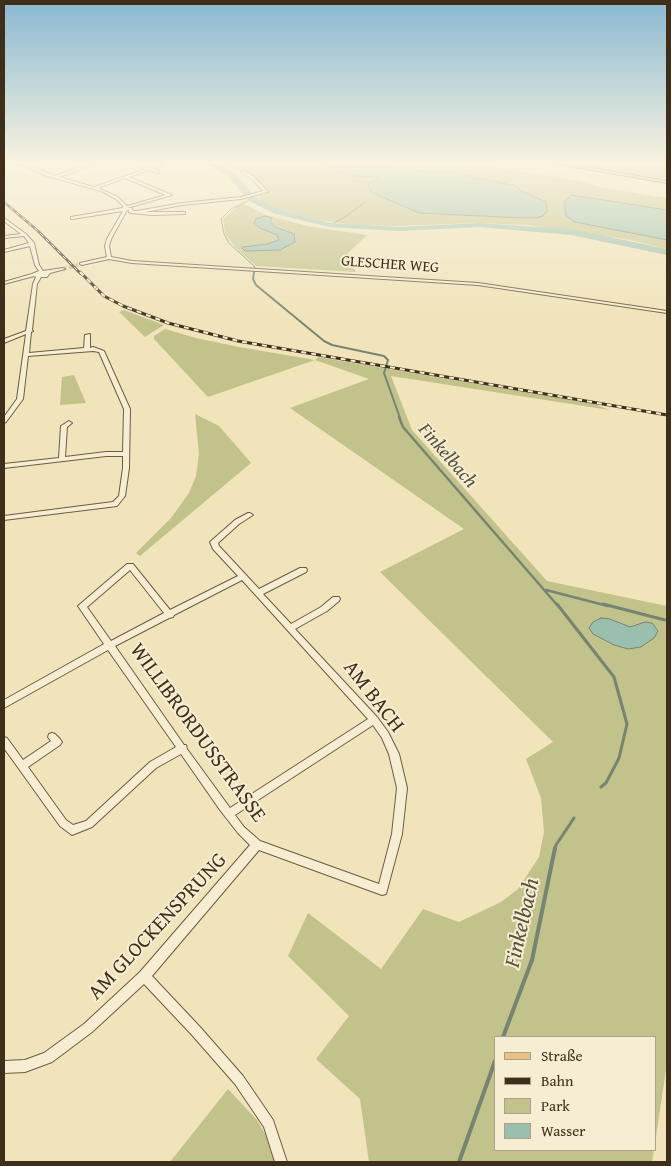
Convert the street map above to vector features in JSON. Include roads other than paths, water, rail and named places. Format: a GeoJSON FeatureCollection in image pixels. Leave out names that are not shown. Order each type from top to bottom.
{"type":"FeatureCollection","features":[{"type":"Feature","properties":{"kind":"street"},"geometry":{"type":"LineString","coordinates":[[72,218],[81,216]]}},
{"type":"Feature","properties":{"kind":"street"},"geometry":{"type":"LineString","coordinates":[[82,264],[109,258],[107,246],[109,239],[121,216]]}},
{"type":"Feature","properties":{"kind":"street"},"geometry":{"type":"LineString","coordinates":[[4,219],[32,244],[40,274],[35,284],[20,399],[4,421]]}},
{"type":"Feature","properties":{"kind":"street"},"geometry":{"type":"LineString","coordinates":[[4,237],[24,235]]}},
{"type":"Feature","properties":{"kind":"street"},"geometry":{"type":"LineString","coordinates":[[4,251],[32,244]]}},
{"type":"Feature","properties":{"kind":"street","name":"GLESCHER WEG"},"geometry":{"type":"LineString","coordinates":[[109,258],[135,262],[485,285],[667,312]]}},
{"type":"Feature","properties":{"kind":"street"},"geometry":{"type":"LineString","coordinates":[[4,283],[63,269]]}},
{"type":"Feature","properties":{"kind":"street"},"geometry":{"type":"LineString","coordinates":[[4,341],[30,331]]}},
{"type":"Feature","properties":{"kind":"street"},"geometry":{"type":"LineString","coordinates":[[87,349],[88,334]]}},
{"type":"Feature","properties":{"kind":"street"},"geometry":{"type":"LineString","coordinates":[[4,518],[115,504],[122,496],[126,468],[127,409],[100,351],[87,349],[27,355]]}},
{"type":"Feature","properties":{"kind":"street"},"geometry":{"type":"LineString","coordinates":[[62,459],[64,426],[68,423]]}},
{"type":"Feature","properties":{"kind":"street"},"geometry":{"type":"LineString","coordinates":[[4,466],[125,454]]}},
{"type":"Feature","properties":{"kind":"street","name":"AM BACH"},"geometry":{"type":"LineString","coordinates":[[250,515],[237,522],[214,542],[216,547],[374,720],[385,735],[394,754],[402,788],[397,834],[382,890]]}},
{"type":"Feature","properties":{"kind":"street","name":"WILLIBRORDUSSTRASSE"},"geometry":{"type":"LineString","coordinates":[[170,615],[130,566],[82,606],[241,830],[257,845],[382,890]]}},
{"type":"Feature","properties":{"kind":"street"},"geometry":{"type":"LineString","coordinates":[[259,593],[303,570]]}},
{"type":"Feature","properties":{"kind":"street"},"geometry":{"type":"LineString","coordinates":[[4,704],[110,645],[243,576]]}},
{"type":"Feature","properties":{"kind":"street"},"geometry":{"type":"LineString","coordinates":[[290,628],[324,609],[336,599]]}},
{"type":"Feature","properties":{"kind":"street"},"geometry":{"type":"LineString","coordinates":[[229,814],[374,720]]}},
{"type":"Feature","properties":{"kind":"street"},"geometry":{"type":"LineString","coordinates":[[4,741],[64,823],[72,830],[89,824],[153,765],[182,748]]}},
{"type":"Feature","properties":{"kind":"street"},"geometry":{"type":"LineString","coordinates":[[22,766],[57,742]]}},
{"type":"Feature","properties":{"kind":"street","name":"AM GLOCKENSPRUNG"},"geometry":{"type":"LineString","coordinates":[[4,1067],[25,1066],[56,1054],[88,1028],[144,976],[257,845]]}},
{"type":"Feature","properties":{"kind":"street"},"geometry":{"type":"LineString","coordinates":[[144,976],[196,1031],[238,1080],[269,1124],[281,1162]]}},
{"type":"Feature","properties":{"kind":"water"},"geometry":{"type":"Polygon","coordinates":[[[264,216],[272,218],[270,221],[275,227],[294,234],[295,242],[280,250],[245,251],[243,247],[267,244],[279,240],[277,235],[260,228],[254,223],[256,219],[264,216]]]}},
{"type":"Feature","properties":{"kind":"water"},"geometry":{"type":"Polygon","coordinates":[[[490,216],[542,216],[523,218],[490,216]]]}},
{"type":"Feature","properties":{"kind":"water"},"geometry":{"type":"Polygon","coordinates":[[[567,216],[667,216],[667,240],[575,222],[567,216]]]}},
{"type":"Feature","properties":{"kind":"water"},"geometry":{"type":"Polygon","coordinates":[[[601,618],[610,619],[630,627],[645,622],[652,623],[658,631],[654,638],[641,647],[628,649],[614,645],[593,634],[589,628],[593,622],[601,618]]]}},
{"type":"Feature","properties":{"kind":"waterway","name":"Finkelbach"},"geometry":{"type":"LineString","coordinates":[[224,216],[221,219],[224,234],[229,243],[255,267],[254,274]]}},
{"type":"Feature","properties":{"kind":"waterway"},"geometry":{"type":"LineString","coordinates":[[296,216],[330,225],[399,229],[479,225],[571,232],[667,252]]}},
{"type":"Feature","properties":{"kind":"waterway"},"geometry":{"type":"LineString","coordinates":[[330,225],[346,216]]}},
{"type":"Feature","properties":{"kind":"waterway","name":"Finkelbach"},"geometry":{"type":"LineString","coordinates":[[254,272],[253,279],[256,285],[324,341],[332,345],[384,356],[388,360],[384,373],[400,418]]}},
{"type":"Feature","properties":{"kind":"waterway","name":"Finkelbach"},"geometry":{"type":"LineString","coordinates":[[399,417],[403,427],[558,606]]}},
{"type":"Feature","properties":{"kind":"waterway"},"geometry":{"type":"LineString","coordinates":[[546,590],[608,606]]}},
{"type":"Feature","properties":{"kind":"waterway","name":"Finkelbach"},"geometry":{"type":"LineString","coordinates":[[557,604],[614,677],[627,724],[619,758],[606,783],[601,787]]}},
{"type":"Feature","properties":{"kind":"waterway"},"geometry":{"type":"LineString","coordinates":[[603,604],[665,620]]}},
{"type":"Feature","properties":{"kind":"waterway","name":"Finkelbach"},"geometry":{"type":"LineString","coordinates":[[555,849],[574,818]]}},
{"type":"Feature","properties":{"kind":"waterway","name":"Finkelbach"},"geometry":{"type":"LineString","coordinates":[[503,1036],[532,960],[555,848]]}},
{"type":"Feature","properties":{"kind":"waterway","name":"Finkelbach"},"geometry":{"type":"LineString","coordinates":[[459,1162],[493,1067]]}},
{"type":"Feature","properties":{"kind":"tunnel"},"geometry":{"type":"LineString","coordinates":[[63,269],[82,264]]}},
{"type":"Feature","properties":{"kind":"railway"},"geometry":{"type":"LineString","coordinates":[[21,216],[81,274]]}},
{"type":"Feature","properties":{"kind":"railway"},"geometry":{"type":"LineString","coordinates":[[80,272],[104,296],[123,306],[168,323],[238,341],[667,415]]}}]}
